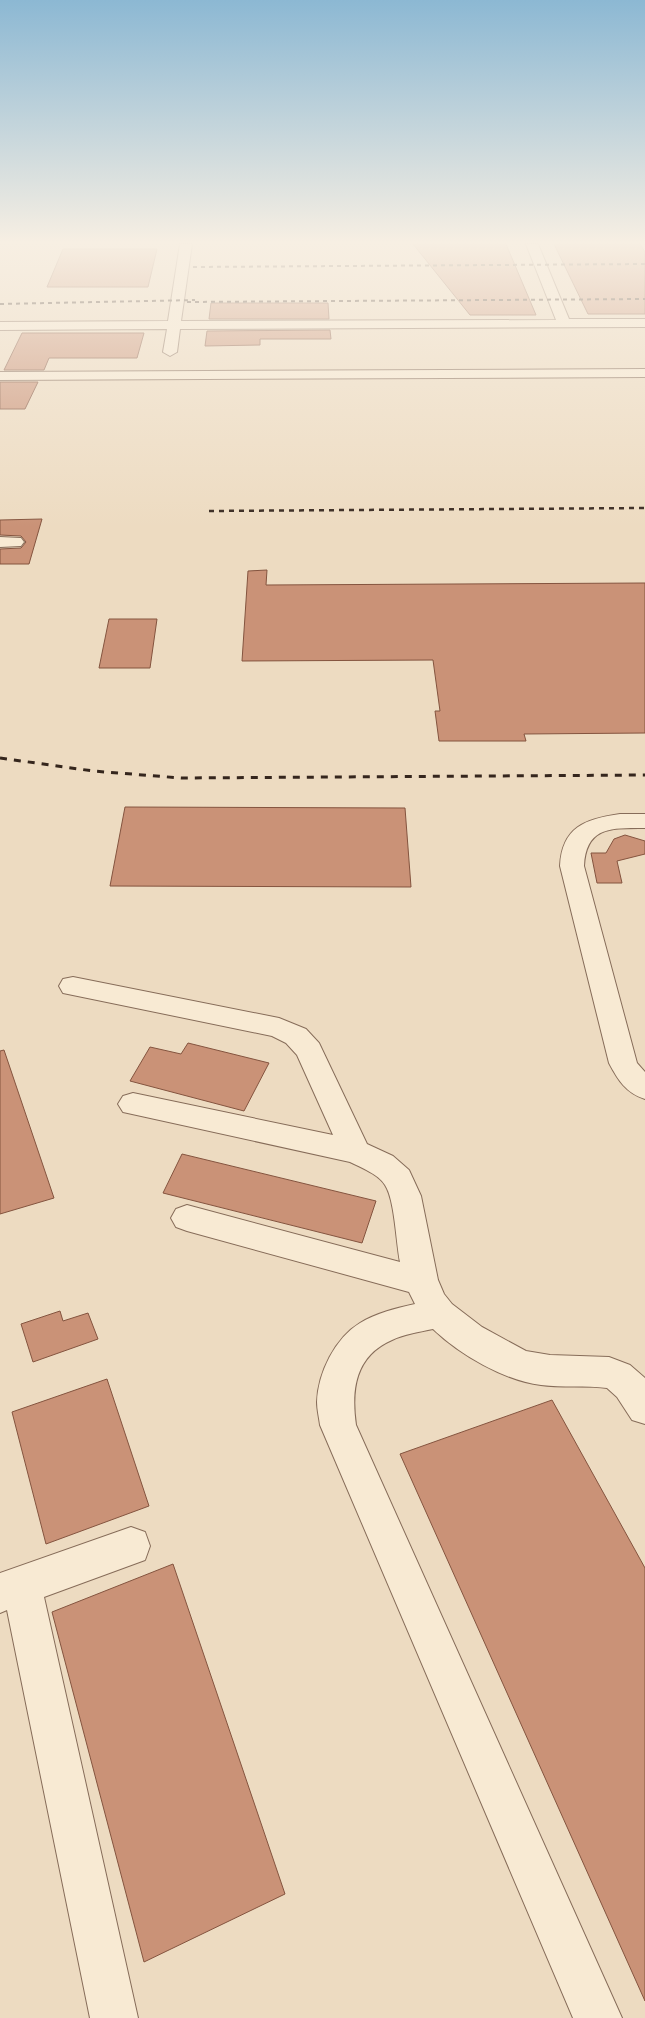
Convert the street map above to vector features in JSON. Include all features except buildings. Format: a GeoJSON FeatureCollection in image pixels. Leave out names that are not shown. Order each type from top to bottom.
{"type":"FeatureCollection","features":[{"type":"Feature","properties":{"kind":"street"},"geometry":{"type":"LineString","coordinates":[[170,352],[172,338]]}},
{"type":"Feature","properties":{"kind":"street"},"geometry":{"type":"LineString","coordinates":[[0,376],[645,373]]}},
{"type":"Feature","properties":{"kind":"street"},"geometry":{"type":"LineString","coordinates":[[645,821],[617,821],[591,827],[580,835],[571,854],[572,866],[623,1063],[631,1077],[645,1088]]}},
{"type":"Feature","properties":{"kind":"street"},"geometry":{"type":"LineString","coordinates":[[73,986],[279,1028],[296,1036],[309,1050],[356,1152]]}},
{"type":"Feature","properties":{"kind":"street"},"geometry":{"type":"LineString","coordinates":[[134,1104],[356,1152],[383,1164],[396,1175],[405,1194],[429,1297]]}},
{"type":"Feature","properties":{"kind":"street"},"geometry":{"type":"LineString","coordinates":[[187,1218],[429,1297],[462,1331],[497,1354],[528,1367],[546,1371],[596,1371],[618,1376],[639,1398],[645,1408]]}},
{"type":"Feature","properties":{"kind":"street"},"geometry":{"type":"LineString","coordinates":[[429,1297],[364,1339],[350,1356],[340,1377],[335,1400],[338,1425],[598,2018]]}},
{"type":"Feature","properties":{"kind":"street"},"geometry":{"type":"LineString","coordinates":[[114,2018],[11,1589],[131,1546]]}},
{"type":"Feature","properties":{"kind":"railway"},"geometry":{"type":"LineString","coordinates":[[209,511],[645,508]]}},
{"type":"Feature","properties":{"kind":"railway"},"geometry":{"type":"LineString","coordinates":[[0,758],[93,771],[181,778],[645,775]]}}]}
